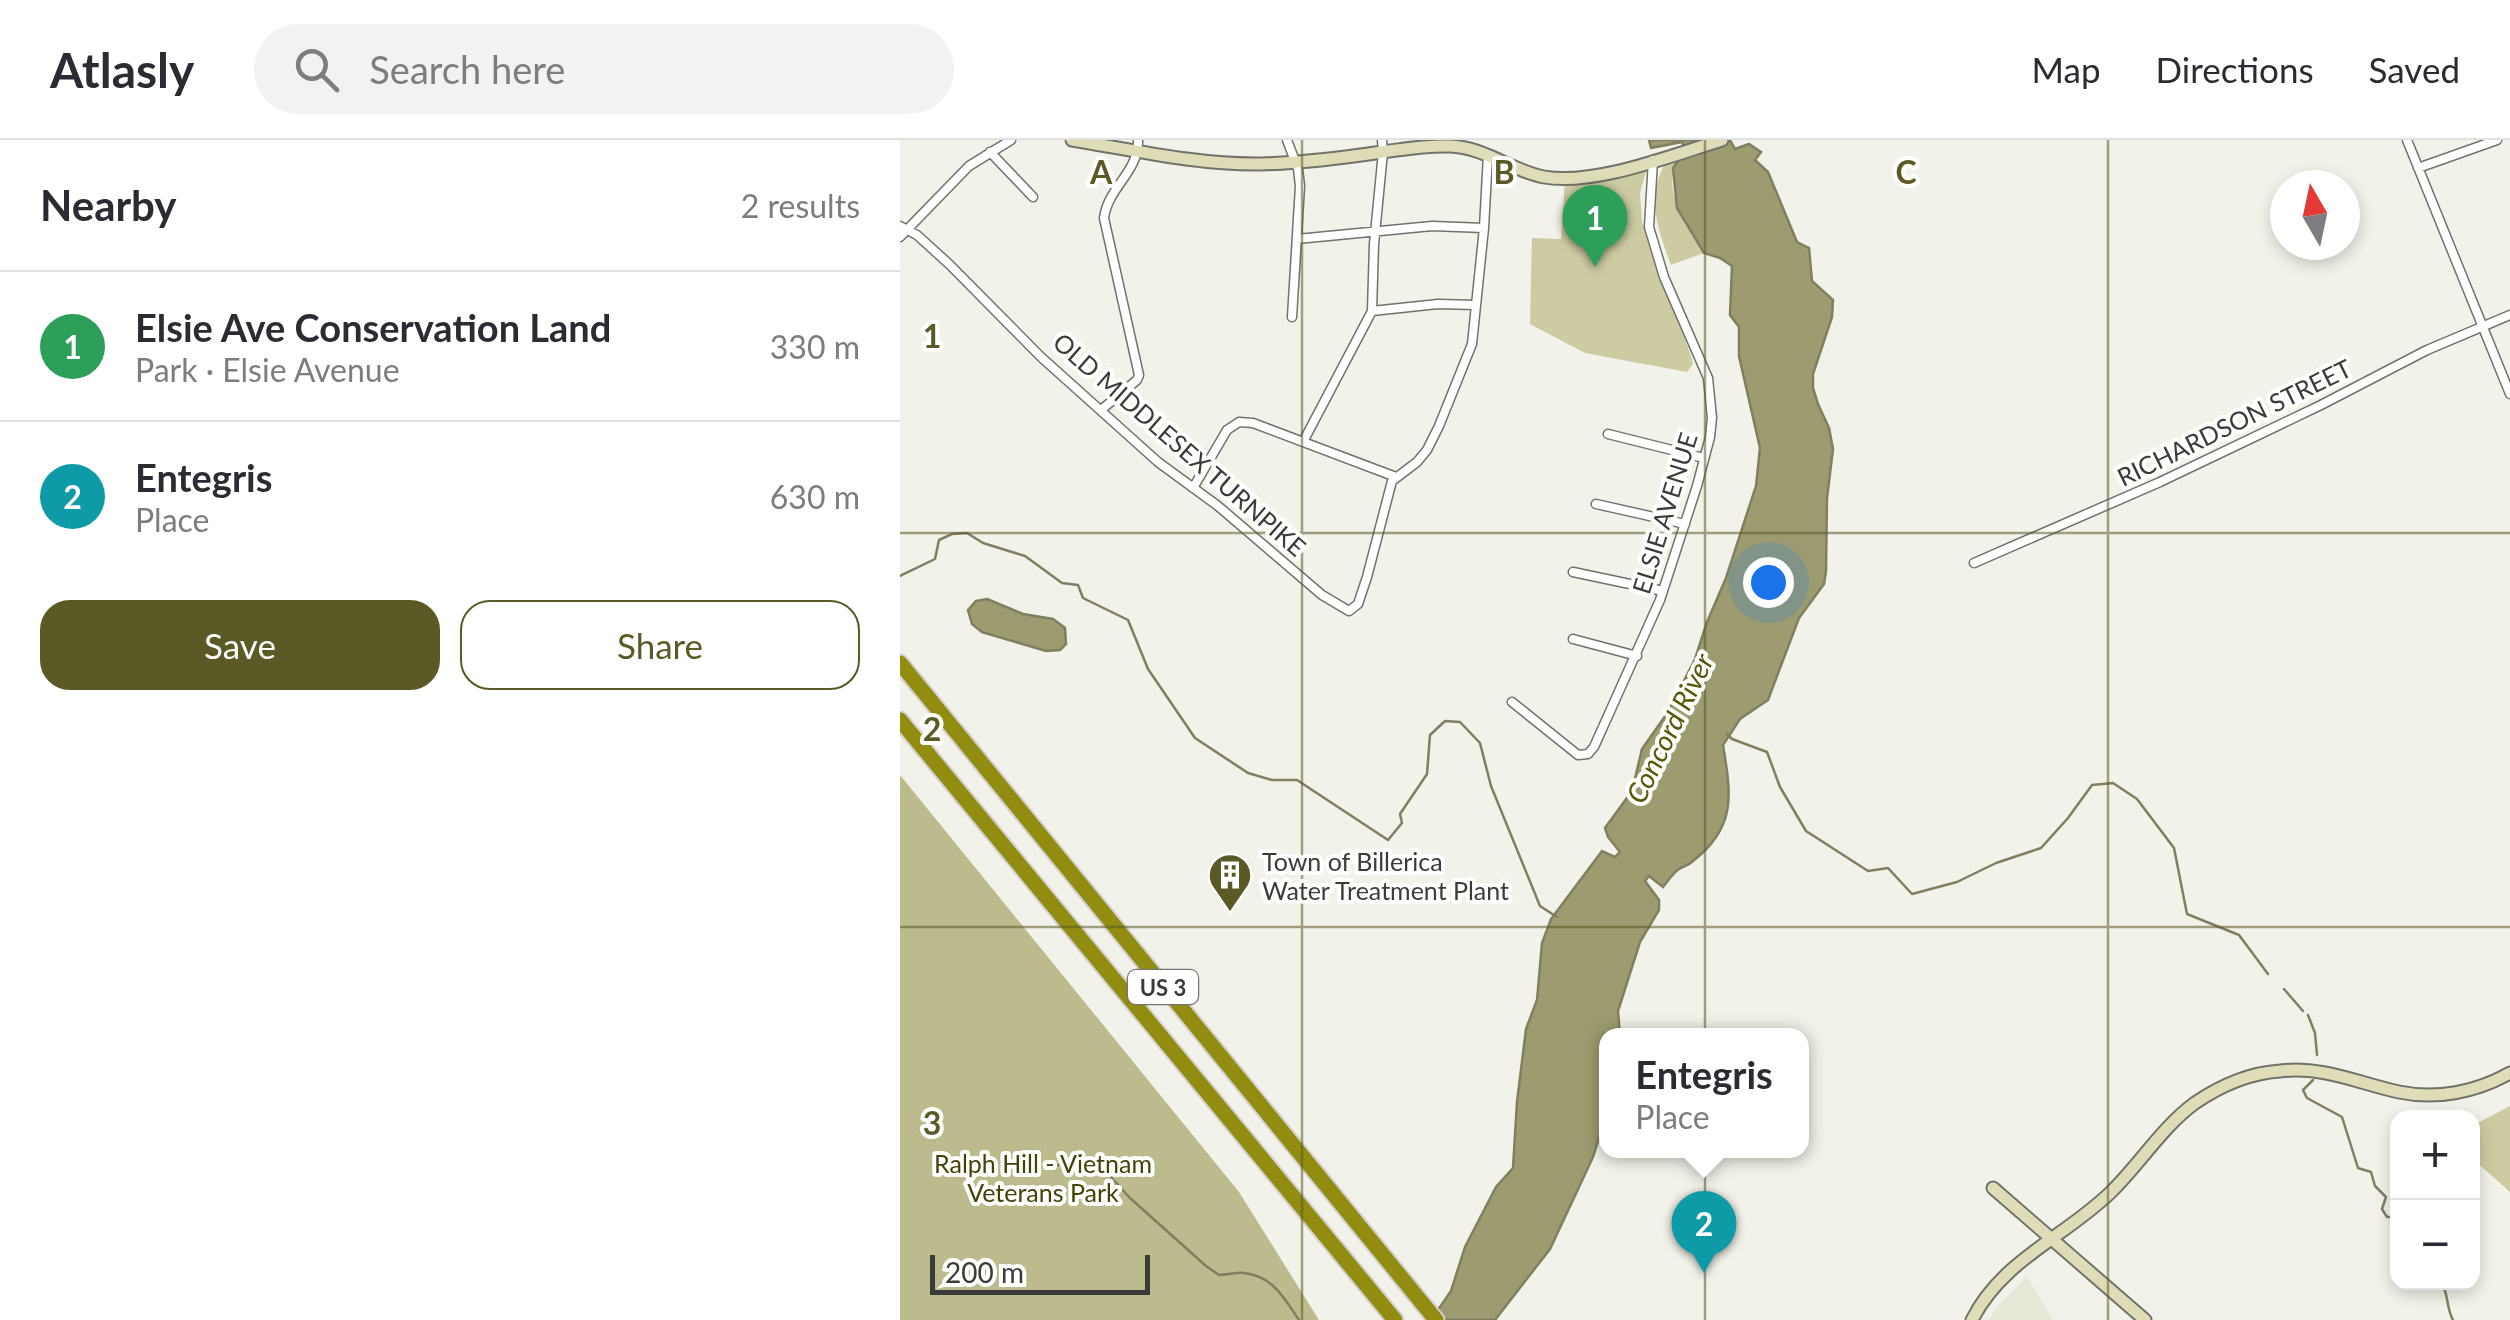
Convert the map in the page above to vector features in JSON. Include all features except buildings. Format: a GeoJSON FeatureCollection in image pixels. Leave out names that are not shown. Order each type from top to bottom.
{"type":"FeatureCollection","features":[{"type":"Feature","properties":{"kind":"highway","name":"US 3"},"geometry":{"type":"LineString","coordinates":[[900,663],[1432,1315]]}},
{"type":"Feature","properties":{"kind":"highway","name":"US 3"},"geometry":{"type":"LineString","coordinates":[[900,720],[1395,1320]]}},
{"type":"Feature","properties":{"kind":"main road"},"geometry":{"type":"LineString","coordinates":[[1072,140],[1138,145],[1227,163],[1296,162],[1382,146],[1468,144],[1531,174],[1560,178],[1600,174],[1722,140]]}},
{"type":"Feature","properties":{"kind":"main road"},"geometry":{"type":"LineString","coordinates":[[1972,1320],[1985,1297],[2021,1259],[2083,1217],[2114,1190],[2177,1118],[2218,1089],[2240,1079],[2302,1069],[2329,1072],[2398,1092],[2432,1095],[2469,1090],[2510,1074]]}},
{"type":"Feature","properties":{"kind":"main road"},"geometry":{"type":"LineString","coordinates":[[1993,1188],[2145,1320]]}},
{"type":"Feature","properties":{"kind":"street"},"geometry":{"type":"LineString","coordinates":[[902,231],[958,175],[1010,140]]}},
{"type":"Feature","properties":{"kind":"street"},"geometry":{"type":"LineString","coordinates":[[1287,140],[1300,186],[1292,317]]}},
{"type":"Feature","properties":{"kind":"street"},"geometry":{"type":"LineString","coordinates":[[2406,140],[2510,394]]}},
{"type":"Feature","properties":{"kind":"street"},"geometry":{"type":"LineString","coordinates":[[2418,168],[2497,140]]}},
{"type":"Feature","properties":{"kind":"street"},"geometry":{"type":"LineString","coordinates":[[1101,410],[1138,376],[1104,218],[1110,196],[1132,168],[1138,145]]}},
{"type":"Feature","properties":{"kind":"street"},"geometry":{"type":"LineString","coordinates":[[1304,442],[1372,311],[1382,146]]}},
{"type":"Feature","properties":{"kind":"street"},"geometry":{"type":"LineString","coordinates":[[990,152],[1034,197]]}},
{"type":"Feature","properties":{"kind":"street"},"geometry":{"type":"LineString","coordinates":[[1193,488],[1227,430],[1236,423],[1253,422],[1396,477],[1420,459],[1439,426],[1470,353],[1488,155]]}},
{"type":"Feature","properties":{"kind":"street","name":"ELSIE AVENUE"},"geometry":{"type":"LineString","coordinates":[[1512,702],[1578,756],[1588,754],[1637,656],[1663,590],[1704,458],[1712,418],[1708,378],[1653,243],[1649,215],[1653,160]]}},
{"type":"Feature","properties":{"kind":"street"},"geometry":{"type":"LineString","coordinates":[[1297,239],[1432,226],[1484,228]]}},
{"type":"Feature","properties":{"kind":"street","name":"OLD MIDDLESEX TURNPIKE"},"geometry":{"type":"LineString","coordinates":[[902,231],[964,277],[1042,357],[1158,462],[1346,611],[1354,610],[1358,604],[1396,477]]}},
{"type":"Feature","properties":{"kind":"street"},"geometry":{"type":"LineString","coordinates":[[1372,311],[1438,304],[1476,306]]}},
{"type":"Feature","properties":{"kind":"street","name":"RICHARDSON STREET"},"geometry":{"type":"LineString","coordinates":[[1974,563],[2160,482],[2427,350],[2510,315]]}},
{"type":"Feature","properties":{"kind":"street"},"geometry":{"type":"LineString","coordinates":[[1608,434],[1704,458]]}},
{"type":"Feature","properties":{"kind":"street"},"geometry":{"type":"LineString","coordinates":[[1596,504],[1685,524]]}},
{"type":"Feature","properties":{"kind":"street"},"geometry":{"type":"LineString","coordinates":[[1574,572],[1663,590]]}},
{"type":"Feature","properties":{"kind":"street"},"geometry":{"type":"LineString","coordinates":[[1573,639],[1637,656]]}},
{"type":"Feature","properties":{"kind":"shaded area"},"geometry":{"type":"Polygon","coordinates":[[[2027,1276],[2053,1320],[1989,1320],[1998,1306],[2027,1276]]]}},
{"type":"Feature","properties":{"kind":"green space"},"geometry":{"type":"Polygon","coordinates":[[[1680,158],[1672,182],[1674,194],[1704,253],[1671,265],[1658,226],[1656,188],[1666,162],[1680,158]]]}},
{"type":"Feature","properties":{"kind":"green space"},"geometry":{"type":"Polygon","coordinates":[[[1647,168],[1640,193],[1642,222],[1692,359],[1687,372],[1585,353],[1530,324],[1532,238],[1561,239],[1565,181],[1647,168]]]}},
{"type":"Feature","properties":{"kind":"green space","name":"Ralph Hill - Vietnam Veterans Park"},"geometry":{"type":"Polygon","coordinates":[[[900,775],[1239,1192],[1319,1320],[900,1320],[900,775]]]}},
{"type":"Feature","properties":{"kind":"green space"},"geometry":{"type":"Polygon","coordinates":[[[2510,1106],[2510,1192],[2480,1165],[2480,1122],[2510,1106]]]}},
{"type":"Feature","properties":{"kind":"water","name":"Concord River"},"geometry":{"type":"Polygon","coordinates":[[[1649,140],[1730,140],[1735,149],[1749,144],[1761,152],[1755,160],[1768,172],[1797,242],[1809,248],[1812,281],[1833,300],[1832,317],[1813,374],[1813,388],[1833,449],[1824,584],[1799,618],[1768,700],[1740,719],[1723,745],[1728,809],[1717,835],[1663,887],[1649,876],[1645,881],[1659,900],[1659,910],[1640,942],[1618,1011],[1619,1028],[1599,1028],[1599,1138],[1550,1249],[1495,1320],[1431,1320],[1451,1291],[1465,1247],[1496,1187],[1513,1168],[1526,1029],[1537,1000],[1542,943],[1551,919],[1602,851],[1615,857],[1620,852],[1605,828],[1632,791],[1642,749],[1668,712],[1695,659],[1756,486],[1760,448],[1739,356],[1739,327],[1730,315],[1732,266],[1704,253],[1677,208],[1673,168],[1680,158],[1688,157],[1682,142],[1651,148],[1649,140]]]}},
{"type":"Feature","properties":{"kind":"water"},"geometry":{"type":"Polygon","coordinates":[[[987,599],[1023,614],[1053,619],[1065,628],[1066,644],[1060,650],[1046,651],[982,632],[972,624],[968,610],[976,601],[987,599]]]}},
{"type":"Feature","properties":{"kind":"waterway"},"geometry":{"type":"LineString","coordinates":[[900,576],[935,559],[939,540],[952,534],[967,533],[983,543],[1025,556],[1062,583],[1078,585],[1083,598],[1128,620],[1148,669],[1195,738],[1248,773],[1272,780],[1297,780],[1388,840],[1402,823],[1400,814],[1427,774],[1430,735],[1445,721],[1460,722],[1480,743],[1491,786],[1540,906],[1557,917]]}},
{"type":"Feature","properties":{"kind":"waterway"},"geometry":{"type":"LineString","coordinates":[[1727,734],[1767,752],[1780,787],[1806,831],[1868,871],[1888,868],[1912,894],[1957,882],[2041,848],[2092,785],[2113,783],[2137,799],[2174,848],[2187,914],[2239,935],[2268,974]]}},
{"type":"Feature","properties":{"kind":"waterway"},"geometry":{"type":"LineString","coordinates":[[2284,989],[2303,1011]]}},
{"type":"Feature","properties":{"kind":"waterway"},"geometry":{"type":"LineString","coordinates":[[2308,1015],[2317,1055]]}},
{"type":"Feature","properties":{"kind":"waterway"},"geometry":{"type":"LineString","coordinates":[[2313,1080],[2303,1090],[2307,1098],[2342,1117],[2358,1168],[2371,1172],[2375,1186],[2386,1197],[2382,1209],[2390,1217]]}},
{"type":"Feature","properties":{"kind":"waterway"},"geometry":{"type":"LineString","coordinates":[[1054,1166],[1076,1161],[1101,1166],[1130,1198],[1206,1266],[1219,1275],[1244,1273],[1263,1279],[1277,1289],[1299,1320]]}},
{"type":"Feature","properties":{"kind":"waterway"},"geometry":{"type":"LineString","coordinates":[[2445,1290],[2453,1320]]}},
{"type":"Feature","properties":{"kind":"place","name":"Elsie Ave Conservation Land"},"geometry":{"type":"Point","coordinates":[1595,267]}},
{"type":"Feature","properties":{"kind":"place","name":"Town of Billerica Water Treatment Plant"},"geometry":{"type":"Point","coordinates":[1230,913]}},
{"type":"Feature","properties":{"kind":"place","name":"Entegris"},"geometry":{"type":"Point","coordinates":[1704,1273]}}]}
